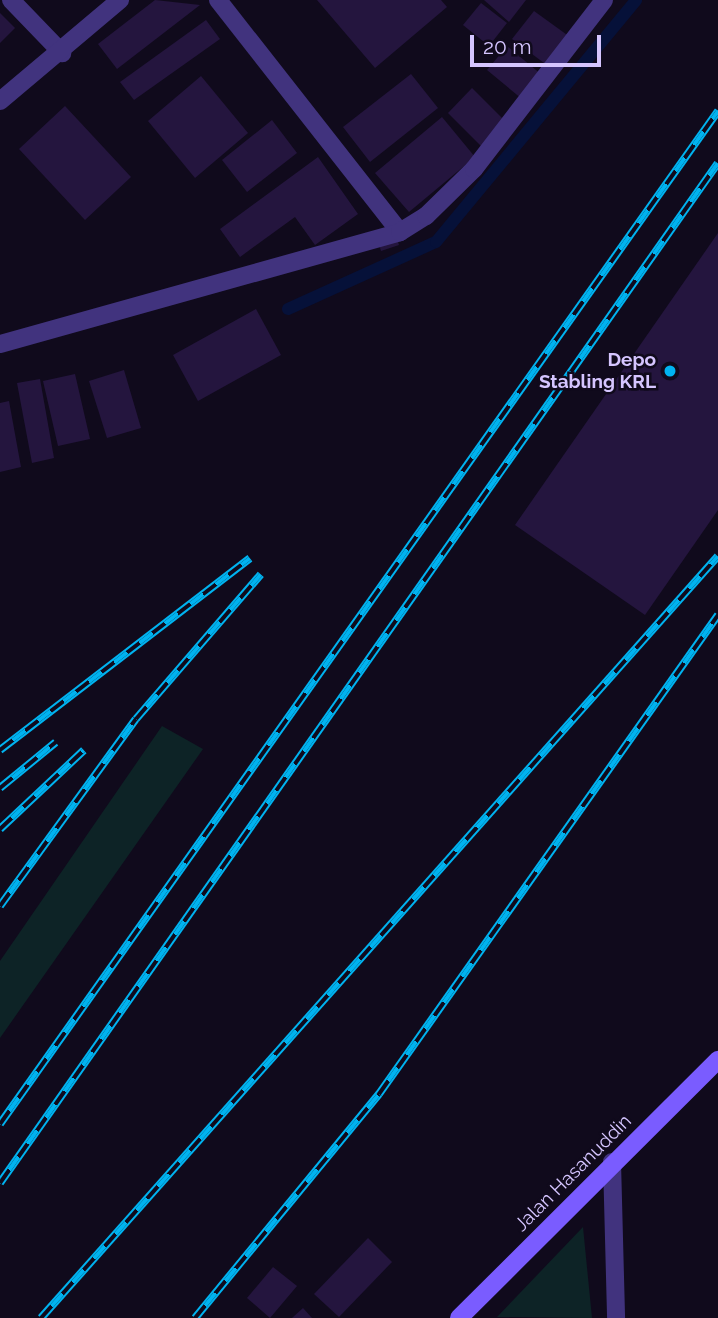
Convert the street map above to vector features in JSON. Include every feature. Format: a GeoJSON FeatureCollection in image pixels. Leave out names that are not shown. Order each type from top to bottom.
{"type":"FeatureCollection","features":[{"type":"Feature","properties":{"kind":"main road","name":"Jalan Hasanuddin"},"geometry":{"type":"LineString","coordinates":[[459,1318],[718,1060]]}},
{"type":"Feature","properties":{"kind":"street"},"geometry":{"type":"LineString","coordinates":[[11,0],[62,53]]}},
{"type":"Feature","properties":{"kind":"street"},"geometry":{"type":"LineString","coordinates":[[0,101],[62,53],[120,0]]}},
{"type":"Feature","properties":{"kind":"street"},"geometry":{"type":"LineString","coordinates":[[218,0],[400,232]]}},
{"type":"Feature","properties":{"kind":"street"},"geometry":{"type":"LineString","coordinates":[[0,344],[400,232],[426,216],[474,169],[604,0]]}},
{"type":"Feature","properties":{"kind":"street"},"geometry":{"type":"LineString","coordinates":[[612,1163],[616,1318]]}},
{"type":"Feature","properties":{"kind":"green space"},"geometry":{"type":"Polygon","coordinates":[[[162,726],[203,749],[0,1038],[0,961],[162,726]]]}},
{"type":"Feature","properties":{"kind":"green space"},"geometry":{"type":"Polygon","coordinates":[[[583,1227],[592,1318],[497,1317],[583,1227]]]}},
{"type":"Feature","properties":{"kind":"building"},"geometry":{"type":"Polygon","coordinates":[[[155,0],[200,5],[117,69],[98,44],[155,0]]]}},
{"type":"Feature","properties":{"kind":"building"},"geometry":{"type":"Polygon","coordinates":[[[317,0],[441,0],[447,7],[375,68],[317,0]]]}},
{"type":"Feature","properties":{"kind":"building"},"geometry":{"type":"Polygon","coordinates":[[[484,0],[526,0],[509,22],[484,0]]]}},
{"type":"Feature","properties":{"kind":"building"},"geometry":{"type":"Polygon","coordinates":[[[481,3],[507,23],[489,46],[463,25],[481,3]]]}},
{"type":"Feature","properties":{"kind":"building"},"geometry":{"type":"Polygon","coordinates":[[[534,11],[570,37],[548,66],[512,39],[534,11]]]}},
{"type":"Feature","properties":{"kind":"building"},"geometry":{"type":"Polygon","coordinates":[[[0,13],[15,28],[0,43],[0,13]]]}},
{"type":"Feature","properties":{"kind":"building"},"geometry":{"type":"Polygon","coordinates":[[[206,20],[220,39],[134,100],[120,82],[206,20]]]}},
{"type":"Feature","properties":{"kind":"building"},"geometry":{"type":"Polygon","coordinates":[[[507,46],[542,75],[522,99],[487,70],[507,46]]]}},
{"type":"Feature","properties":{"kind":"building"},"geometry":{"type":"Polygon","coordinates":[[[411,74],[438,108],[370,162],[343,127],[411,74]]]}},
{"type":"Feature","properties":{"kind":"building"},"geometry":{"type":"Polygon","coordinates":[[[201,76],[248,133],[195,178],[148,121],[201,76]]]}},
{"type":"Feature","properties":{"kind":"building"},"geometry":{"type":"Polygon","coordinates":[[[472,88],[505,121],[481,146],[448,113],[472,88]]]}},
{"type":"Feature","properties":{"kind":"building"},"geometry":{"type":"Polygon","coordinates":[[[65,106],[131,177],[85,220],[19,149],[65,106]]]}},
{"type":"Feature","properties":{"kind":"building"},"geometry":{"type":"Polygon","coordinates":[[[442,117],[475,157],[409,212],[375,173],[442,117]]]}},
{"type":"Feature","properties":{"kind":"building"},"geometry":{"type":"Polygon","coordinates":[[[272,120],[297,153],[247,192],[222,160],[272,120]]]}},
{"type":"Feature","properties":{"kind":"building"},"geometry":{"type":"Polygon","coordinates":[[[318,157],[358,214],[315,245],[295,217],[240,257],[220,229],[318,157]]]}},
{"type":"Feature","properties":{"kind":"building","name":"Depo Stabling KRL"},"geometry":{"type":"Polygon","coordinates":[[[718,233],[718,510],[645,615],[515,525],[718,233]]]}},
{"type":"Feature","properties":{"kind":"building"},"geometry":{"type":"Polygon","coordinates":[[[396,235],[399,245],[381,251],[378,241],[396,235]]]}},
{"type":"Feature","properties":{"kind":"building"},"geometry":{"type":"Polygon","coordinates":[[[256,309],[281,355],[198,401],[173,355],[256,309]]]}},
{"type":"Feature","properties":{"kind":"building"},"geometry":{"type":"Polygon","coordinates":[[[124,370],[141,428],[107,438],[89,381],[124,370]]]}},
{"type":"Feature","properties":{"kind":"building"},"geometry":{"type":"Polygon","coordinates":[[[75,374],[90,439],[58,446],[43,381],[75,374]]]}},
{"type":"Feature","properties":{"kind":"building"},"geometry":{"type":"Polygon","coordinates":[[[40,379],[54,458],[32,463],[17,383],[40,379]]]}},
{"type":"Feature","properties":{"kind":"building"},"geometry":{"type":"Polygon","coordinates":[[[9,401],[21,467],[0,472],[0,403],[9,401]]]}},
{"type":"Feature","properties":{"kind":"building"},"geometry":{"type":"Polygon","coordinates":[[[368,1238],[392,1262],[339,1317],[314,1294],[368,1238]]]}},
{"type":"Feature","properties":{"kind":"building"},"geometry":{"type":"Polygon","coordinates":[[[273,1267],[297,1286],[270,1318],[247,1298],[273,1267]]]}},
{"type":"Feature","properties":{"kind":"building"},"geometry":{"type":"Polygon","coordinates":[[[303,1308],[312,1318],[292,1318],[303,1308]]]}},
{"type":"Feature","properties":{"kind":"waterway"},"geometry":{"type":"LineString","coordinates":[[288,309],[436,242],[636,0]]}},
{"type":"Feature","properties":{"kind":"railway"},"geometry":{"type":"LineString","coordinates":[[0,1124],[718,111]]}},
{"type":"Feature","properties":{"kind":"railway"},"geometry":{"type":"LineString","coordinates":[[0,1183],[718,163]]}},
{"type":"Feature","properties":{"kind":"railway"},"geometry":{"type":"LineString","coordinates":[[41,1318],[718,556]]}},
{"type":"Feature","properties":{"kind":"railway"},"geometry":{"type":"LineString","coordinates":[[0,750],[250,558]]}},
{"type":"Feature","properties":{"kind":"railway"},"geometry":{"type":"LineString","coordinates":[[0,906],[136,719],[261,574]]}},
{"type":"Feature","properties":{"kind":"railway"},"geometry":{"type":"LineString","coordinates":[[195,1318],[379,1094],[718,615]]}},
{"type":"Feature","properties":{"kind":"railway"},"geometry":{"type":"LineString","coordinates":[[0,788],[56,742]]}},
{"type":"Feature","properties":{"kind":"railway"},"geometry":{"type":"LineString","coordinates":[[0,829],[84,750]]}},
{"type":"Feature","properties":{"kind":"place","name":"Depo Stabling KRL"},"geometry":{"type":"Point","coordinates":[670,371]}}]}
